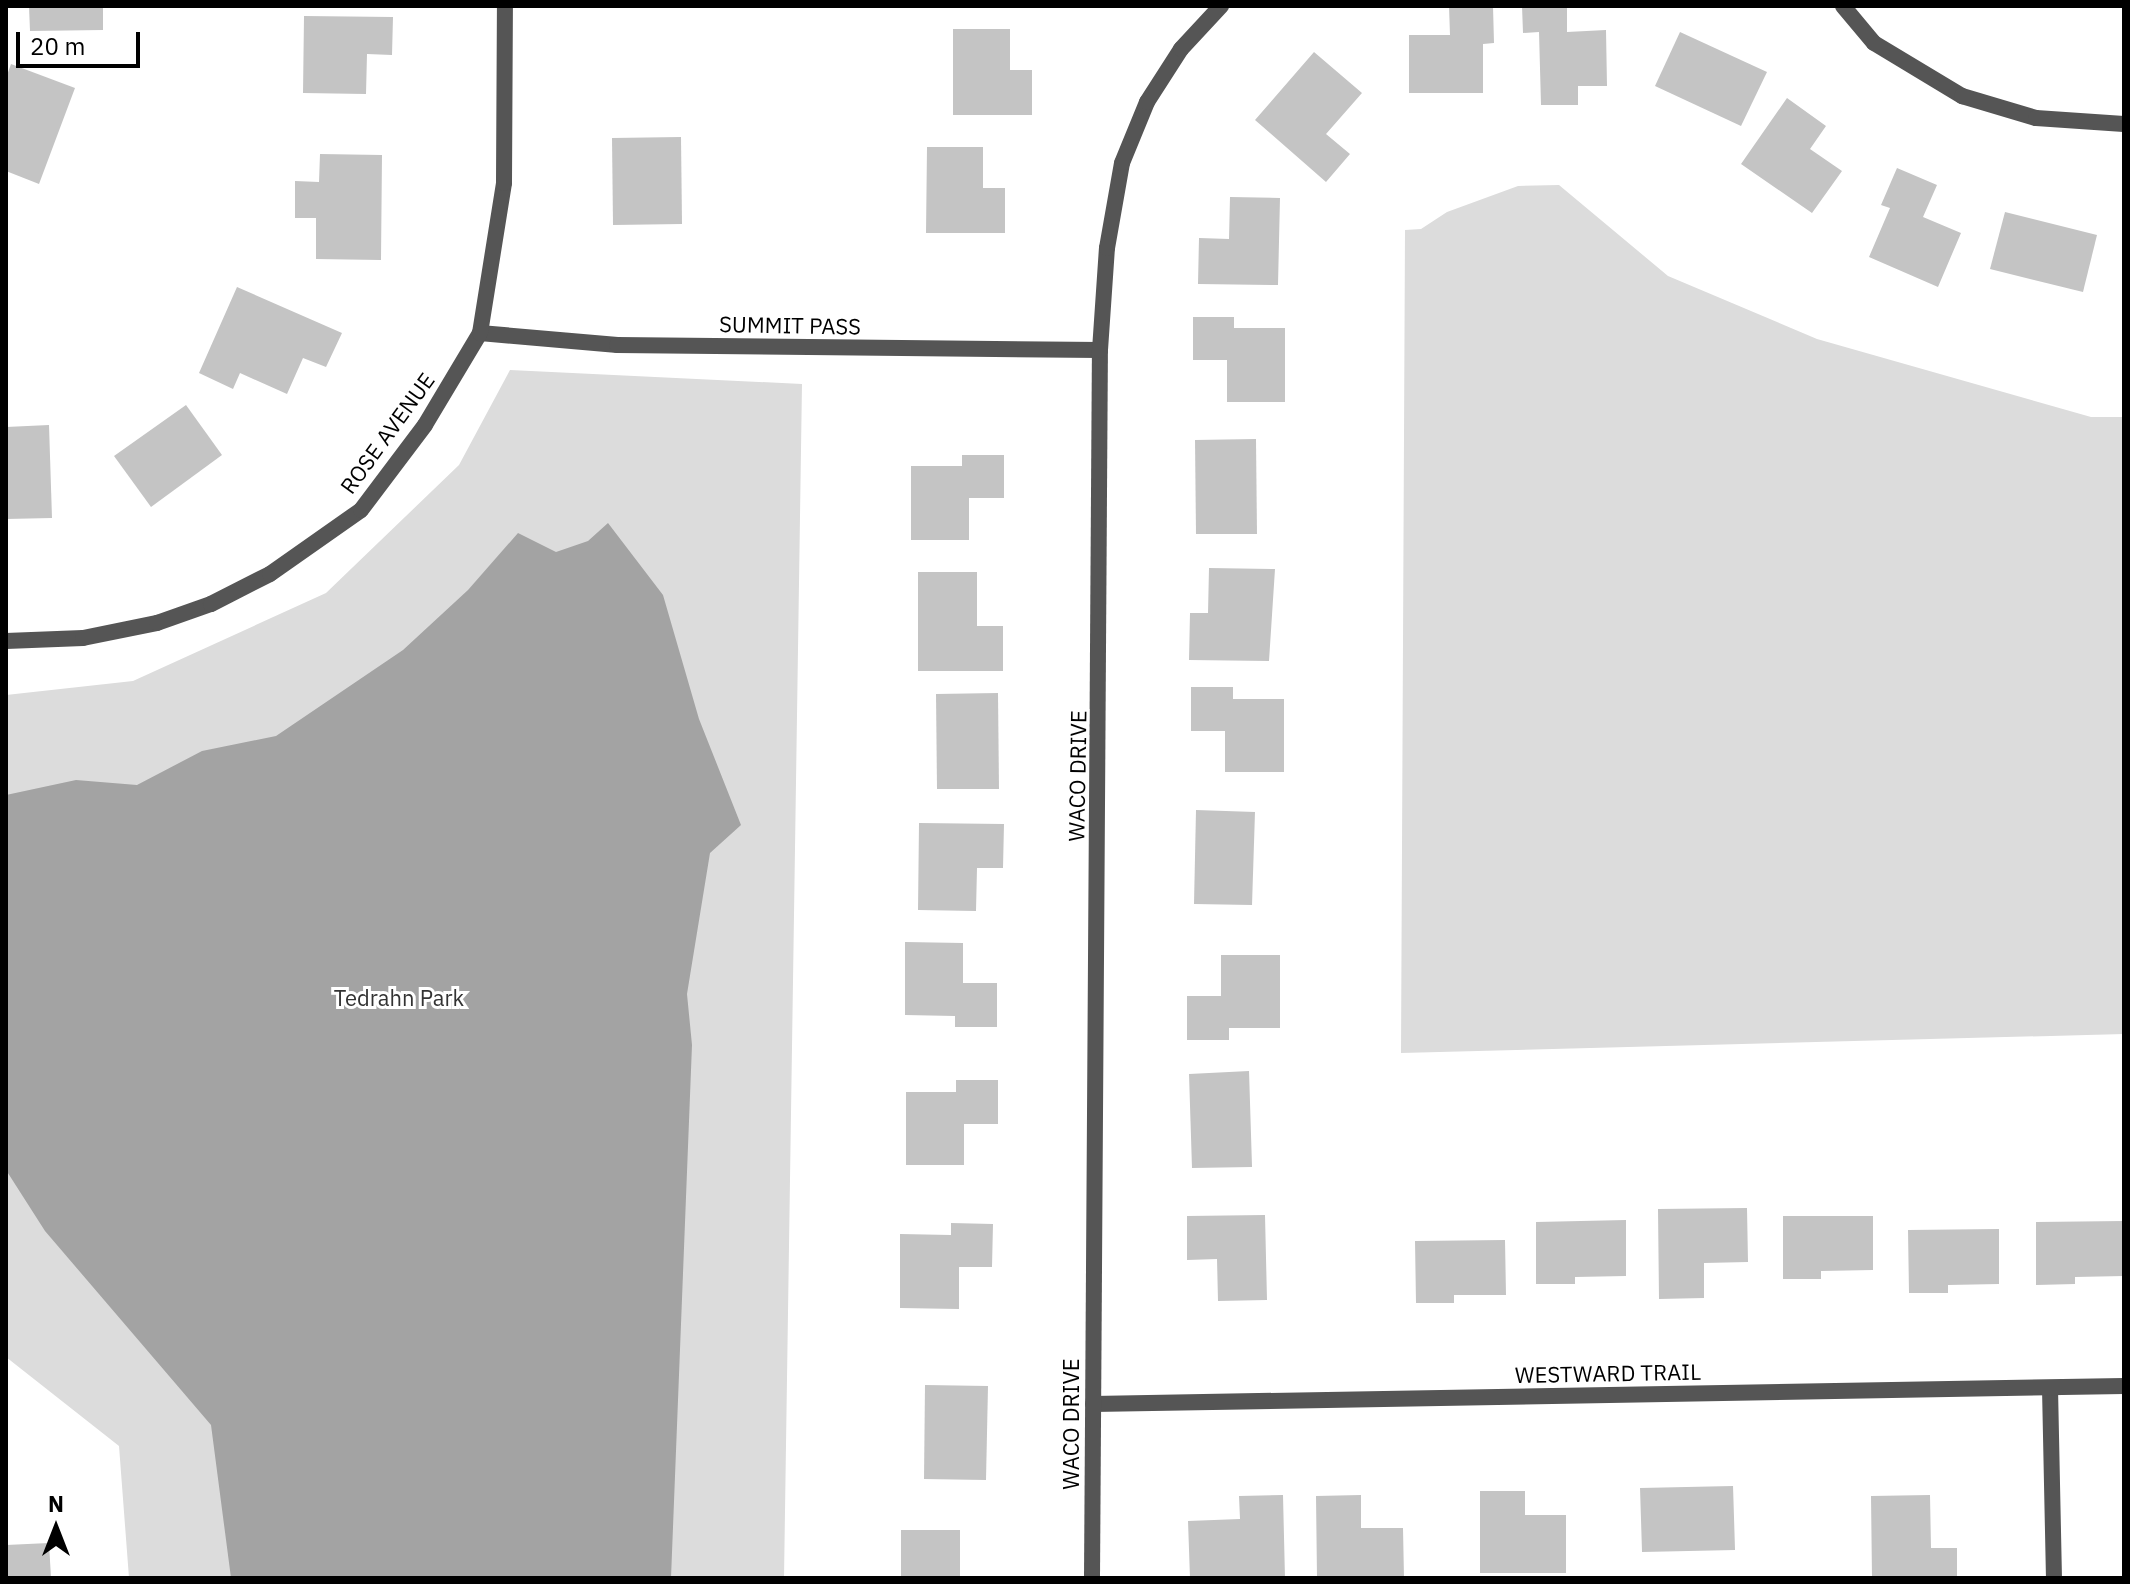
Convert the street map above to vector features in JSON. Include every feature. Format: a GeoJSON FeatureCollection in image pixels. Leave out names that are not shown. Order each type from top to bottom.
{"type":"FeatureCollection","features":[{"type":"Feature","properties":{"kind":"street","name":"ROSE AVENUE"},"geometry":{"type":"LineString","coordinates":[[6,641],[83,638],[157,623],[270,574],[361,510],[425,425],[480,333],[504,183],[505,6]]}},
{"type":"Feature","properties":{"kind":"street","name":"WACO DRIVE"},"geometry":{"type":"LineString","coordinates":[[1092,1578],[1100,350],[1110,218],[1122,163],[1147,102],[1181,49],[1220,6]]}},
{"type":"Feature","properties":{"kind":"street"},"geometry":{"type":"LineString","coordinates":[[1843,6],[1874,43],[1962,96],[2036,118],[2124,124]]}},
{"type":"Feature","properties":{"kind":"street","name":"SUMMIT PASS"},"geometry":{"type":"LineString","coordinates":[[480,333],[617,345],[1100,350]]}},
{"type":"Feature","properties":{"kind":"street","name":"WESTWARD TRAIL"},"geometry":{"type":"LineString","coordinates":[[1093,1404],[2124,1386]]}},
{"type":"Feature","properties":{"kind":"street"},"geometry":{"type":"LineString","coordinates":[[2050,1388],[2054,1578]]}},
{"type":"Feature","properties":{"kind":"green space"},"geometry":{"type":"Polygon","coordinates":[[[1559,185],[1668,276],[1817,339],[2091,417],[2124,417],[2124,1034],[1401,1053],[1405,230],[1421,229],[1447,212],[1518,186],[1559,185]]]}},
{"type":"Feature","properties":{"kind":"green space","name":"Tedrahn Park"},"geometry":{"type":"Polygon","coordinates":[[[510,370],[802,384],[784,1578],[129,1578],[119,1446],[6,1357],[6,695],[133,681],[326,593],[459,465],[510,370]]]}},
{"type":"Feature","properties":{"kind":"shaded area","name":"Tedrahn Park"},"geometry":{"type":"Polygon","coordinates":[[[608,523],[663,595],[699,719],[741,825],[710,853],[687,994],[692,1045],[671,1578],[231,1578],[211,1425],[45,1231],[6,1170],[6,795],[76,780],[137,785],[202,751],[276,736],[403,650],[468,590],[518,533],[556,552],[588,541],[608,523]]]}},
{"type":"Feature","properties":{"kind":"building"},"geometry":{"type":"Polygon","coordinates":[[[29,6],[103,6],[103,30],[30,31],[29,6]]]}},
{"type":"Feature","properties":{"kind":"building"},"geometry":{"type":"Polygon","coordinates":[[[1449,6],[1493,6],[1494,43],[1483,44],[1483,93],[1409,93],[1409,35],[1450,35],[1449,6]]]}},
{"type":"Feature","properties":{"kind":"building"},"geometry":{"type":"Polygon","coordinates":[[[1522,6],[1567,6],[1567,32],[1606,30],[1607,86],[1578,86],[1578,105],[1541,105],[1539,32],[1523,33],[1522,6]]]}},
{"type":"Feature","properties":{"kind":"building"},"geometry":{"type":"Polygon","coordinates":[[[304,16],[393,17],[392,55],[367,54],[366,94],[303,93],[304,16]]]}},
{"type":"Feature","properties":{"kind":"building"},"geometry":{"type":"Polygon","coordinates":[[[953,29],[1010,29],[1010,70],[1032,70],[1032,115],[953,115],[953,29]]]}},
{"type":"Feature","properties":{"kind":"building"},"geometry":{"type":"Polygon","coordinates":[[[1680,32],[1767,72],[1741,126],[1655,86],[1680,32]]]}},
{"type":"Feature","properties":{"kind":"building"},"geometry":{"type":"Polygon","coordinates":[[[1314,52],[1362,93],[1326,134],[1350,154],[1326,182],[1255,120],[1314,52]]]}},
{"type":"Feature","properties":{"kind":"building"},"geometry":{"type":"Polygon","coordinates":[[[11,64],[75,88],[39,184],[6,171],[6,78],[11,64]]]}},
{"type":"Feature","properties":{"kind":"building"},"geometry":{"type":"Polygon","coordinates":[[[1787,98],[1826,126],[1810,149],[1842,171],[1812,213],[1741,164],[1787,98]]]}},
{"type":"Feature","properties":{"kind":"building"},"geometry":{"type":"Polygon","coordinates":[[[681,137],[682,224],[613,225],[612,138],[681,137]]]}},
{"type":"Feature","properties":{"kind":"building"},"geometry":{"type":"Polygon","coordinates":[[[927,147],[983,147],[983,188],[1005,188],[1005,233],[926,233],[927,147]]]}},
{"type":"Feature","properties":{"kind":"building"},"geometry":{"type":"Polygon","coordinates":[[[320,154],[382,155],[381,260],[316,259],[316,218],[295,218],[295,181],[319,182],[320,154]]]}},
{"type":"Feature","properties":{"kind":"building"},"geometry":{"type":"Polygon","coordinates":[[[1897,168],[1937,185],[1923,217],[1961,233],[1938,287],[1869,257],[1890,208],[1881,205],[1897,168]]]}},
{"type":"Feature","properties":{"kind":"building"},"geometry":{"type":"Polygon","coordinates":[[[1230,197],[1280,198],[1278,285],[1198,284],[1199,238],[1229,239],[1230,197]]]}},
{"type":"Feature","properties":{"kind":"building"},"geometry":{"type":"Polygon","coordinates":[[[2005,212],[2097,235],[2083,292],[1990,269],[2005,212]]]}},
{"type":"Feature","properties":{"kind":"building"},"geometry":{"type":"Polygon","coordinates":[[[237,287],[342,333],[326,367],[303,358],[287,394],[240,373],[233,389],[199,373],[237,287]]]}},
{"type":"Feature","properties":{"kind":"building"},"geometry":{"type":"Polygon","coordinates":[[[1193,317],[1234,317],[1234,328],[1285,328],[1285,402],[1227,402],[1227,360],[1193,360],[1193,317]]]}},
{"type":"Feature","properties":{"kind":"building"},"geometry":{"type":"Polygon","coordinates":[[[186,405],[222,455],[151,507],[114,456],[186,405]]]}},
{"type":"Feature","properties":{"kind":"building"},"geometry":{"type":"Polygon","coordinates":[[[49,425],[52,518],[6,519],[6,427],[49,425]]]}},
{"type":"Feature","properties":{"kind":"building"},"geometry":{"type":"Polygon","coordinates":[[[1256,439],[1257,534],[1196,534],[1195,440],[1256,439]]]}},
{"type":"Feature","properties":{"kind":"building"},"geometry":{"type":"Polygon","coordinates":[[[962,455],[1004,455],[1004,498],[969,498],[969,540],[911,540],[911,466],[962,466],[962,455]]]}},
{"type":"Feature","properties":{"kind":"building"},"geometry":{"type":"Polygon","coordinates":[[[1209,568],[1275,569],[1269,661],[1189,660],[1190,613],[1208,613],[1209,568]]]}},
{"type":"Feature","properties":{"kind":"building"},"geometry":{"type":"Polygon","coordinates":[[[918,572],[977,572],[977,626],[1003,626],[1003,671],[918,671],[918,572]]]}},
{"type":"Feature","properties":{"kind":"building"},"geometry":{"type":"Polygon","coordinates":[[[1191,687],[1233,687],[1233,699],[1284,699],[1284,772],[1225,772],[1225,731],[1191,731],[1191,687]]]}},
{"type":"Feature","properties":{"kind":"building"},"geometry":{"type":"Polygon","coordinates":[[[998,693],[999,789],[937,789],[936,694],[998,693]]]}},
{"type":"Feature","properties":{"kind":"building"},"geometry":{"type":"Polygon","coordinates":[[[1196,810],[1255,812],[1252,905],[1194,904],[1196,810]]]}},
{"type":"Feature","properties":{"kind":"building"},"geometry":{"type":"Polygon","coordinates":[[[919,823],[1004,824],[1003,868],[977,868],[976,911],[918,910],[919,823]]]}},
{"type":"Feature","properties":{"kind":"building"},"geometry":{"type":"Polygon","coordinates":[[[905,942],[963,943],[963,983],[997,983],[997,1027],[955,1027],[955,1016],[905,1015],[905,942]]]}},
{"type":"Feature","properties":{"kind":"building"},"geometry":{"type":"Polygon","coordinates":[[[1221,955],[1280,955],[1280,1028],[1229,1028],[1229,1040],[1187,1040],[1187,996],[1221,996],[1221,955]]]}},
{"type":"Feature","properties":{"kind":"building"},"geometry":{"type":"Polygon","coordinates":[[[1249,1071],[1252,1167],[1192,1168],[1189,1074],[1249,1071]]]}},
{"type":"Feature","properties":{"kind":"building"},"geometry":{"type":"Polygon","coordinates":[[[956,1080],[998,1080],[998,1124],[964,1124],[964,1165],[906,1165],[906,1092],[956,1092],[956,1080]]]}},
{"type":"Feature","properties":{"kind":"building"},"geometry":{"type":"Polygon","coordinates":[[[1747,1208],[1748,1262],[1704,1263],[1704,1298],[1659,1299],[1658,1209],[1747,1208]]]}},
{"type":"Feature","properties":{"kind":"building"},"geometry":{"type":"Polygon","coordinates":[[[1265,1215],[1267,1300],[1218,1301],[1217,1259],[1187,1260],[1187,1216],[1265,1215]]]}},
{"type":"Feature","properties":{"kind":"building"},"geometry":{"type":"Polygon","coordinates":[[[1783,1216],[1873,1216],[1873,1270],[1821,1271],[1821,1279],[1783,1279],[1783,1216]]]}},
{"type":"Feature","properties":{"kind":"building"},"geometry":{"type":"Polygon","coordinates":[[[1626,1220],[1626,1276],[1575,1277],[1575,1284],[1536,1284],[1536,1222],[1626,1220]]]}},
{"type":"Feature","properties":{"kind":"building"},"geometry":{"type":"Polygon","coordinates":[[[2124,1221],[2124,1276],[2075,1277],[2075,1284],[2036,1285],[2036,1222],[2124,1221]]]}},
{"type":"Feature","properties":{"kind":"building"},"geometry":{"type":"Polygon","coordinates":[[[951,1223],[993,1224],[992,1267],[959,1267],[959,1309],[900,1308],[900,1234],[951,1235],[951,1223]]]}},
{"type":"Feature","properties":{"kind":"building"},"geometry":{"type":"Polygon","coordinates":[[[1999,1229],[1999,1284],[1948,1285],[1948,1293],[1909,1293],[1908,1230],[1999,1229]]]}},
{"type":"Feature","properties":{"kind":"building"},"geometry":{"type":"Polygon","coordinates":[[[1505,1240],[1506,1295],[1454,1295],[1454,1303],[1416,1303],[1415,1241],[1505,1240]]]}},
{"type":"Feature","properties":{"kind":"building"},"geometry":{"type":"Polygon","coordinates":[[[925,1385],[988,1386],[986,1480],[924,1479],[925,1385]]]}},
{"type":"Feature","properties":{"kind":"building"},"geometry":{"type":"Polygon","coordinates":[[[1733,1486],[1735,1550],[1642,1552],[1640,1488],[1733,1486]]]}},
{"type":"Feature","properties":{"kind":"building"},"geometry":{"type":"Polygon","coordinates":[[[1480,1491],[1525,1491],[1525,1515],[1566,1515],[1566,1573],[1480,1573],[1480,1491]]]}},
{"type":"Feature","properties":{"kind":"building"},"geometry":{"type":"Polygon","coordinates":[[[1283,1495],[1285,1578],[1190,1578],[1188,1521],[1240,1519],[1239,1496],[1283,1495]]]}},
{"type":"Feature","properties":{"kind":"building"},"geometry":{"type":"Polygon","coordinates":[[[1361,1495],[1361,1528],[1403,1528],[1404,1578],[1317,1578],[1316,1496],[1361,1495]]]}},
{"type":"Feature","properties":{"kind":"building"},"geometry":{"type":"Polygon","coordinates":[[[1930,1495],[1931,1548],[1957,1548],[1957,1578],[1872,1578],[1871,1496],[1930,1495]]]}},
{"type":"Feature","properties":{"kind":"building"},"geometry":{"type":"Polygon","coordinates":[[[901,1530],[960,1530],[960,1578],[901,1578],[901,1530]]]}},
{"type":"Feature","properties":{"kind":"building"},"geometry":{"type":"Polygon","coordinates":[[[49,1543],[51,1578],[6,1578],[6,1545],[49,1543]]]}}]}
